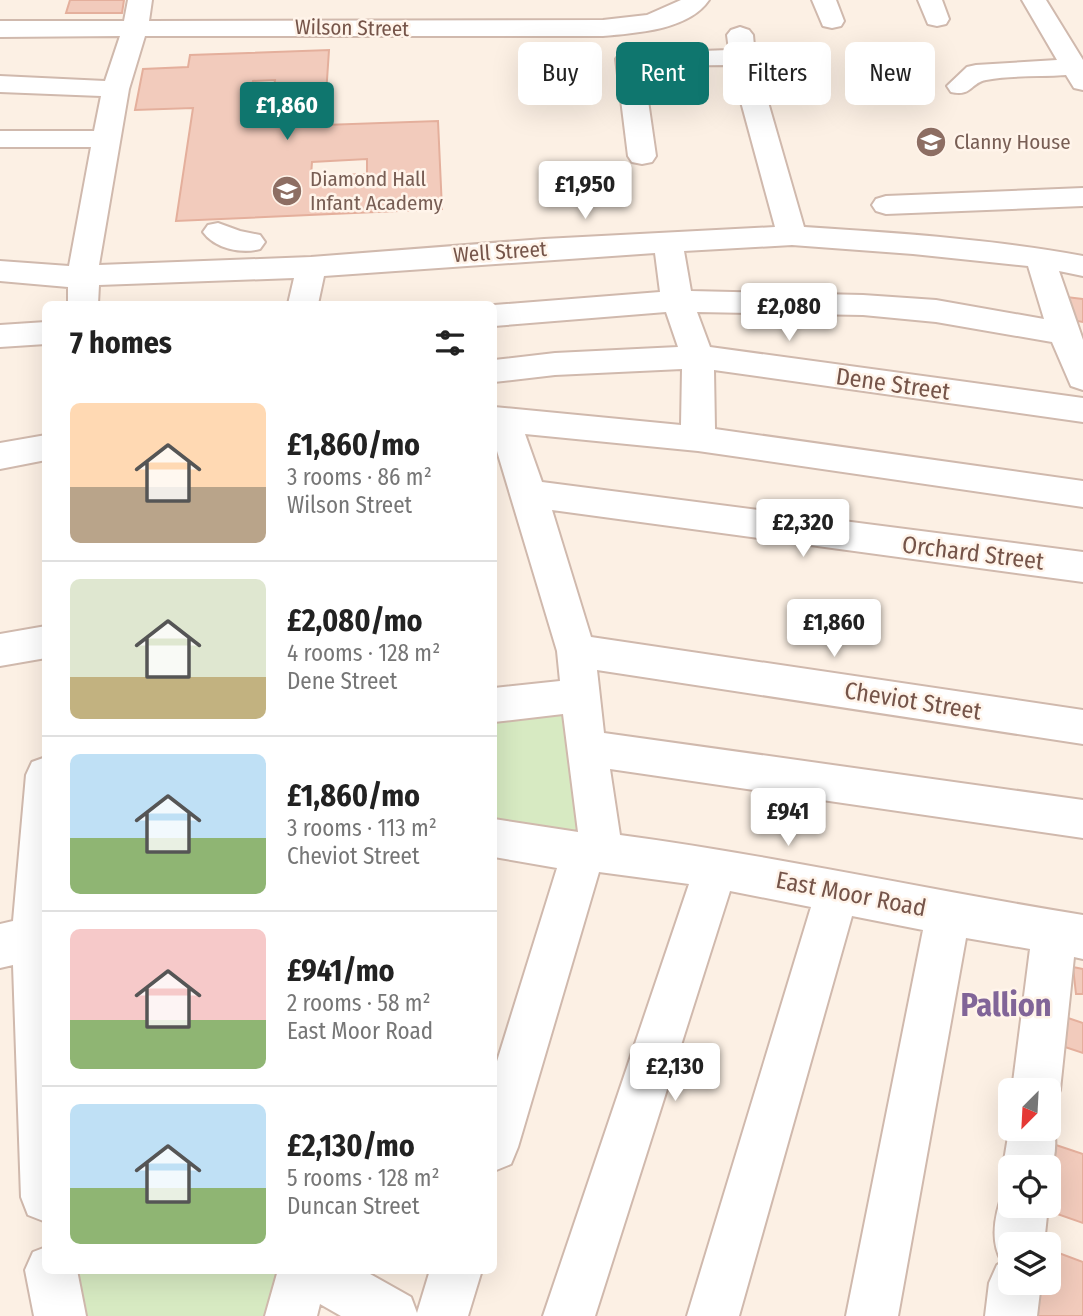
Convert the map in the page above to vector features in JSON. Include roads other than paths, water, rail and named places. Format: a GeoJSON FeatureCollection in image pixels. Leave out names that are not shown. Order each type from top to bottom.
{"type":"FeatureCollection","features":[{"type":"Feature","properties":{"kind":"street"},"geometry":{"type":"LineString","coordinates":[[47,0],[40,20],[21,41],[8,71],[116,89]]}},
{"type":"Feature","properties":{"kind":"street"},"geometry":{"type":"LineString","coordinates":[[83,290],[85,255],[116,89],[135,27],[140,0]]}},
{"type":"Feature","properties":{"kind":"street"},"geometry":{"type":"LineString","coordinates":[[377,28],[379,0]]}},
{"type":"Feature","properties":{"kind":"street"},"geometry":{"type":"LineString","coordinates":[[456,29],[457,0]]}},
{"type":"Feature","properties":{"kind":"street"},"geometry":{"type":"LineString","coordinates":[[542,0],[546,28]]}},
{"type":"Feature","properties":{"kind":"street","name":"Wilson Street"},"geometry":{"type":"LineString","coordinates":[[0,29],[135,27],[231,19],[377,28],[636,26],[675,16],[697,0]]}},
{"type":"Feature","properties":{"kind":"street"},"geometry":{"type":"LineString","coordinates":[[960,86],[976,73],[1075,68],[1034,0]]}},
{"type":"Feature","properties":{"kind":"street"},"geometry":{"type":"LineString","coordinates":[[642,156],[629,59],[741,46],[792,236]]}},
{"type":"Feature","properties":{"kind":"street"},"geometry":{"type":"LineString","coordinates":[[0,139],[107,139]]}},
{"type":"Feature","properties":{"kind":"street"},"geometry":{"type":"LineString","coordinates":[[886,205],[946,216],[1083,197]]}},
{"type":"Feature","properties":{"kind":"street","name":"Well Street"},"geometry":{"type":"LineString","coordinates":[[0,271],[83,290],[213,271],[792,236],[913,244],[1040,258],[1083,266]]}},
{"type":"Feature","properties":{"kind":"street"},"geometry":{"type":"LineString","coordinates":[[198,301],[233,238]]}},
{"type":"Feature","properties":{"kind":"street"},"geometry":{"type":"LineString","coordinates":[[668,243],[677,301],[698,357],[698,439]]}},
{"type":"Feature","properties":{"kind":"street"},"geometry":{"type":"LineString","coordinates":[[1040,258],[1064,333],[1083,378]]}},
{"type":"Feature","properties":{"kind":"street"},"geometry":{"type":"LineString","coordinates":[[304,301],[311,267]]}},
{"type":"Feature","properties":{"kind":"street"},"geometry":{"type":"LineString","coordinates":[[497,315],[677,301],[912,308],[1064,333]]}},
{"type":"Feature","properties":{"kind":"street"},"geometry":{"type":"LineString","coordinates":[[0,335],[42,333]]}},
{"type":"Feature","properties":{"kind":"street","name":"Dene Street"},"geometry":{"type":"LineString","coordinates":[[497,371],[555,364],[698,357],[1083,410]]}},
{"type":"Feature","properties":{"kind":"street"},"geometry":{"type":"LineString","coordinates":[[497,1138],[592,853],[586,748],[576,651],[529,494],[498,419],[698,439],[1083,494]]}},
{"type":"Feature","properties":{"kind":"street"},"geometry":{"type":"LineString","coordinates":[[0,456],[42,448]]}},
{"type":"Feature","properties":{"kind":"street","name":"Orchard Street"},"geometry":{"type":"LineString","coordinates":[[529,494],[1083,567]]}},
{"type":"Feature","properties":{"kind":"street"},"geometry":{"type":"LineString","coordinates":[[0,650],[42,643]]}},
{"type":"Feature","properties":{"kind":"street","name":"Cheviot Street"},"geometry":{"type":"LineString","coordinates":[[576,651],[1083,727]]}},
{"type":"Feature","properties":{"kind":"street"},"geometry":{"type":"LineString","coordinates":[[497,705],[580,695]]}},
{"type":"Feature","properties":{"kind":"street"},"geometry":{"type":"LineString","coordinates":[[586,748],[1083,819]]}},
{"type":"Feature","properties":{"kind":"street"},"geometry":{"type":"LineString","coordinates":[[42,808],[26,939],[42,1146]]}},
{"type":"Feature","properties":{"kind":"street","name":"East Moor Road"},"geometry":{"type":"LineString","coordinates":[[497,838],[716,868],[838,890],[948,914],[1069,934]]}},
{"type":"Feature","properties":{"kind":"street"},"geometry":{"type":"LineString","coordinates":[[569,1316],[716,868]]}},
{"type":"Feature","properties":{"kind":"street"},"geometry":{"type":"LineString","coordinates":[[713,1316],[838,890]]}},
{"type":"Feature","properties":{"kind":"street"},"geometry":{"type":"LineString","coordinates":[[872,1316],[948,914]]}},
{"type":"Feature","properties":{"kind":"street"},"geometry":{"type":"LineString","coordinates":[[1039,1078],[1069,934]]}},
{"type":"Feature","properties":{"kind":"street"},"geometry":{"type":"LineString","coordinates":[[52,1274],[61,1316]]}},
{"type":"Feature","properties":{"kind":"street"},"geometry":{"type":"LineString","coordinates":[[291,1316],[303,1274]]}},
{"type":"Feature","properties":{"kind":"street"},"geometry":{"type":"LineString","coordinates":[[318,1274],[392,1316]]}},
{"type":"Feature","properties":{"kind":"street"},"geometry":{"type":"LineString","coordinates":[[442,1316],[455,1274]]}},
{"type":"Feature","properties":{"kind":"street"},"geometry":{"type":"LineString","coordinates":[[1011,1316],[1014,1295]]}},
{"type":"Feature","properties":{"kind":"place","name":"Clanny House"},"geometry":{"type":"Point","coordinates":[931,142]}},
{"type":"Feature","properties":{"kind":"place","name":"Diamond Hall Infant Academy"},"geometry":{"type":"Point","coordinates":[287,191]}},
{"type":"Feature","properties":{"kind":"district","name":"Pallion"},"geometry":{"type":"Point","coordinates":[1006,1005]}}]}
